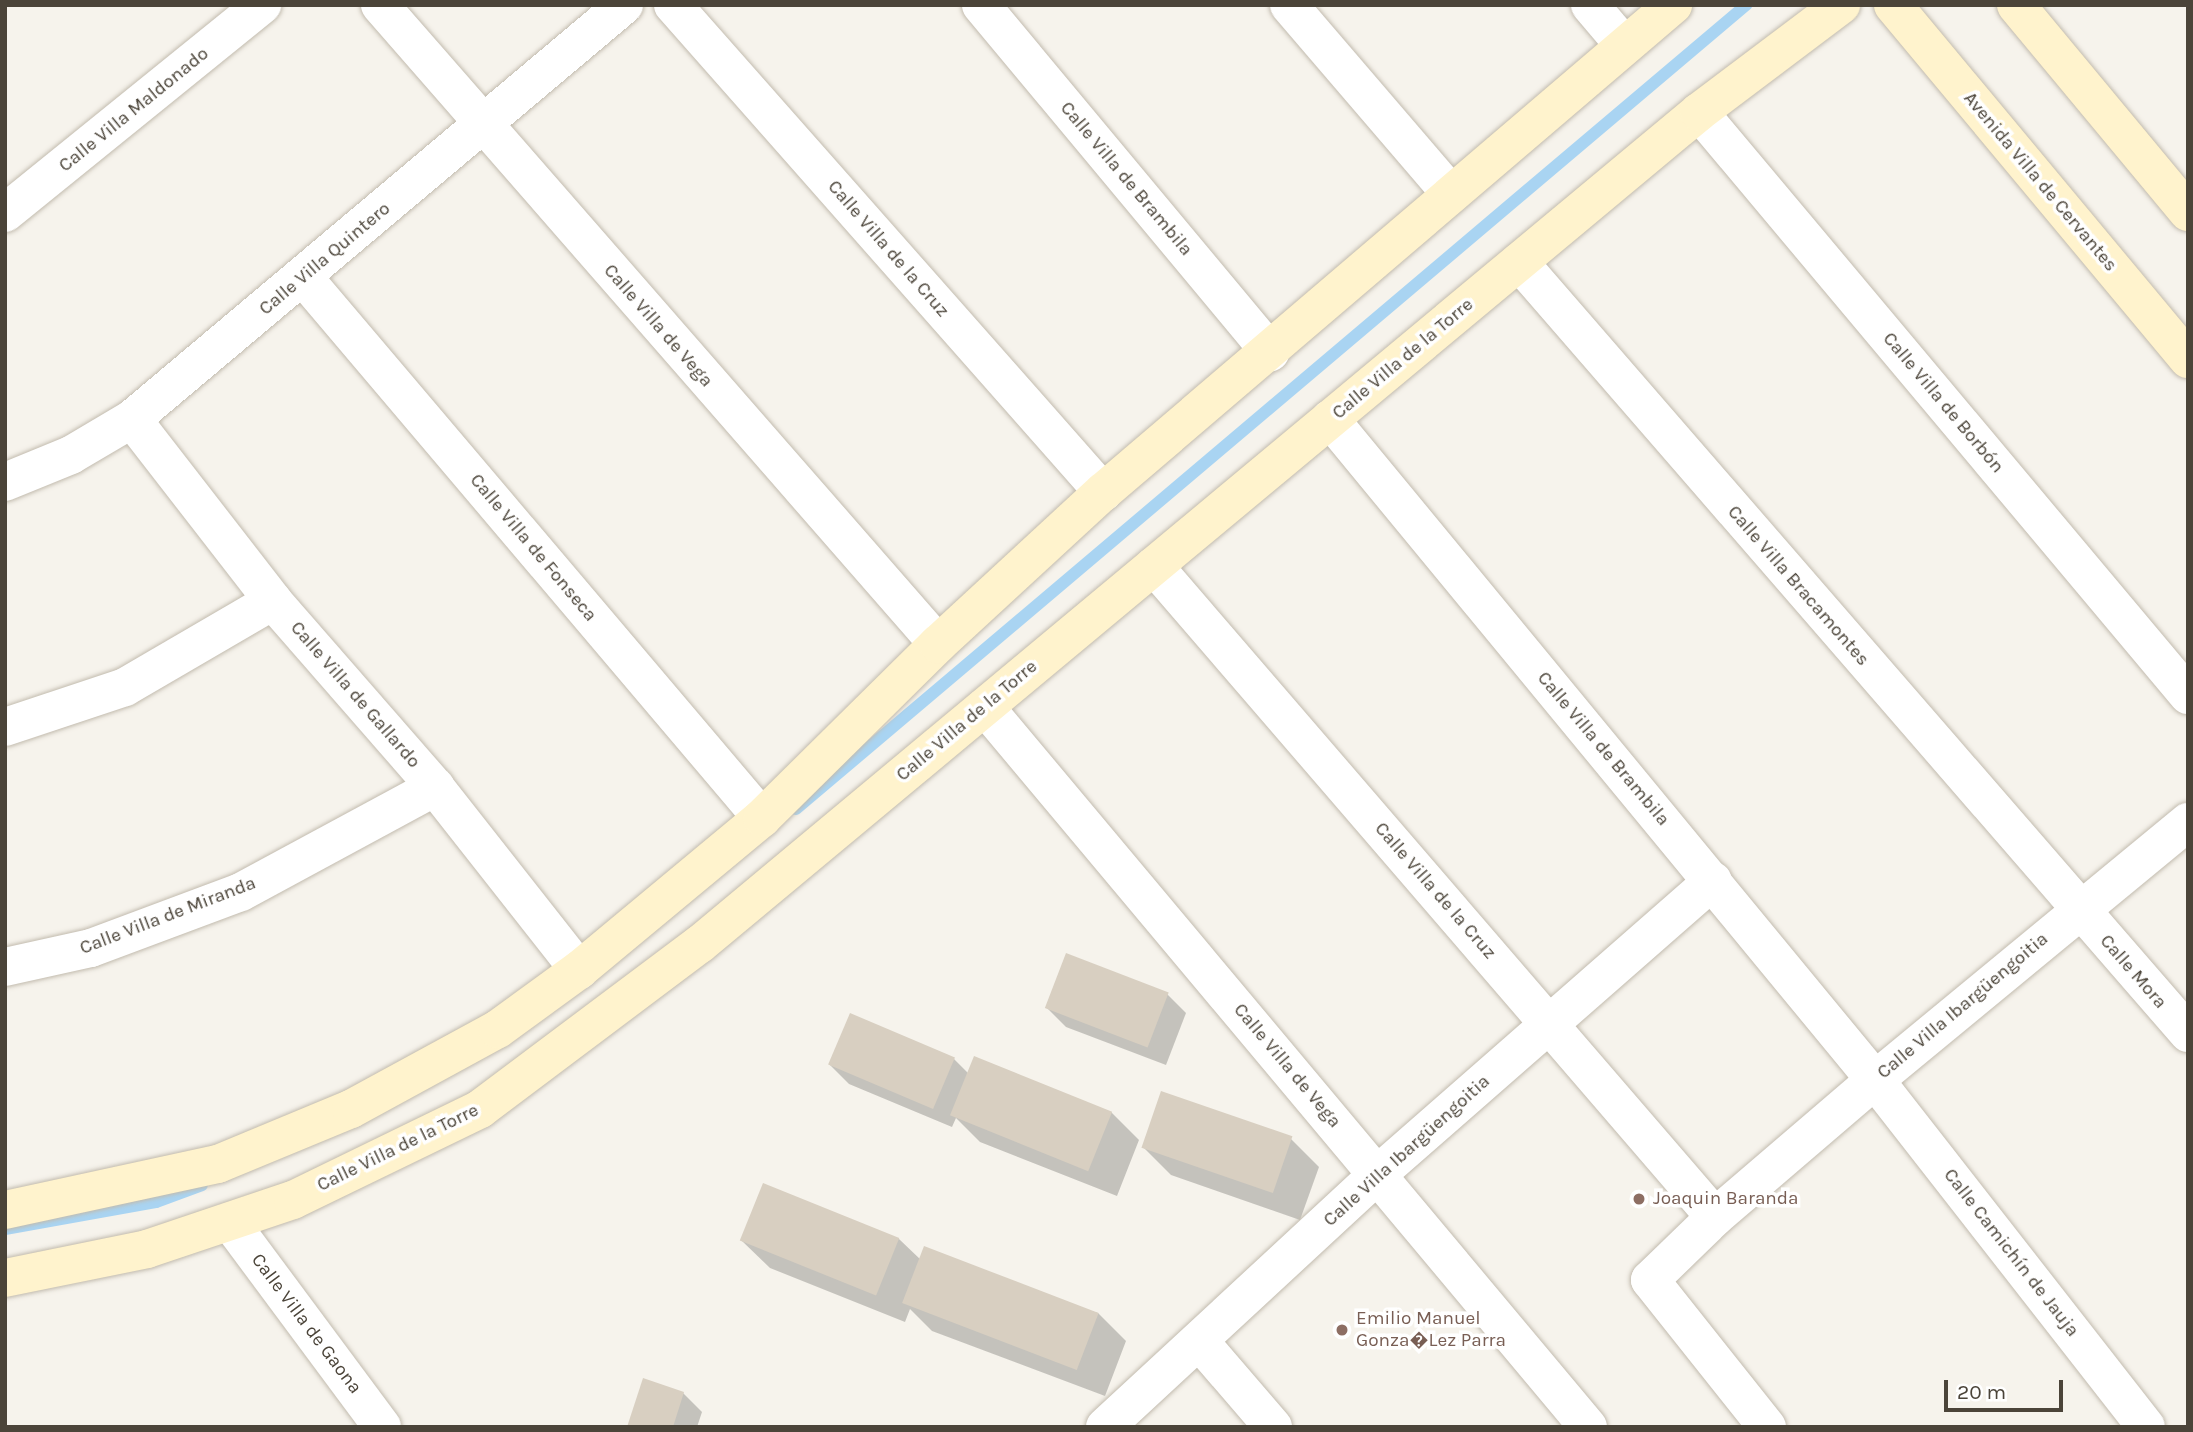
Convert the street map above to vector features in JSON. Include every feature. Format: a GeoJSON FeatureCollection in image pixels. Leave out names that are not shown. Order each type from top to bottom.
{"type":"FeatureCollection","features":[{"type":"Feature","properties":{"kind":"street","name":"Calle Villa Maldonado"},"geometry":{"type":"LineString","coordinates":[[5,213],[262,5]]}},
{"type":"Feature","properties":{"kind":"street","name":"Calle Villa de Vega"},"geometry":{"type":"LineString","coordinates":[[380,5],[482,127],[938,644]]}},
{"type":"Feature","properties":{"kind":"street","name":"Calle Villa Quintero"},"geometry":{"type":"LineString","coordinates":[[5,482],[71,455],[132,419],[304,278],[624,5]]}},
{"type":"Feature","properties":{"kind":"street","name":"Calle Villa de la Cruz"},"geometry":{"type":"LineString","coordinates":[[673,5],[1103,492]]}},
{"type":"Feature","properties":{"kind":"street","name":"Calle Villa de Brambila"},"geometry":{"type":"LineString","coordinates":[[981,5],[1270,352]]}},
{"type":"Feature","properties":{"kind":"street"},"geometry":{"type":"LineString","coordinates":[[1289,5],[1451,194]]}},
{"type":"Feature","properties":{"kind":"street"},"geometry":{"type":"LineString","coordinates":[[1590,5],[1624,45]]}},
{"type":"Feature","properties":{"kind":"street"},"geometry":{"type":"LineString","coordinates":[[5,1210],[218,1164],[352,1109],[498,1029],[579,970],[762,818],[938,644],[1103,492],[1673,5]]}},
{"type":"Feature","properties":{"kind":"street","name":"Calle Villa de la Torre"},"geometry":{"type":"LineString","coordinates":[[5,1278],[147,1250],[293,1200],[480,1109],[700,944],[1699,112],[1841,5]]}},
{"type":"Feature","properties":{"kind":"street","name":"Avenida Villa de Cervantes"},"geometry":{"type":"LineString","coordinates":[[1893,5],[2188,359]]}},
{"type":"Feature","properties":{"kind":"street"},"geometry":{"type":"LineString","coordinates":[[2016,5],[2188,212]]}},
{"type":"Feature","properties":{"kind":"street","name":"Calle Villa de Borbón"},"geometry":{"type":"LineString","coordinates":[[1699,112],[2188,695]]}},
{"type":"Feature","properties":{"kind":"street","name":"Calle Villa Bracamontes"},"geometry":{"type":"LineString","coordinates":[[1519,262],[2078,910]]}},
{"type":"Feature","properties":{"kind":"street","name":"Calle Villa de Fonseca"},"geometry":{"type":"LineString","coordinates":[[304,278],[762,818]]}},
{"type":"Feature","properties":{"kind":"street","name":"Calle Villa de Gallardo"},"geometry":{"type":"LineString","coordinates":[[132,419],[273,601],[435,787],[579,970]]}},
{"type":"Feature","properties":{"kind":"street","name":"Calle Villa de Brambila"},"geometry":{"type":"LineString","coordinates":[[1330,419],[1875,1080]]}},
{"type":"Feature","properties":{"kind":"street","name":"Calle Villa de la Cruz"},"geometry":{"type":"LineString","coordinates":[[1154,566],[1715,1217]]}},
{"type":"Feature","properties":{"kind":"street"},"geometry":{"type":"LineString","coordinates":[[5,727],[125,687],[273,601]]}},
{"type":"Feature","properties":{"kind":"street","name":"Calle Villa de Vega"},"geometry":{"type":"LineString","coordinates":[[985,707],[1588,1427]]}},
{"type":"Feature","properties":{"kind":"street","name":"Calle Villa de Miranda"},"geometry":{"type":"LineString","coordinates":[[5,967],[91,948],[241,892],[435,787]]}},
{"type":"Feature","properties":{"kind":"street","name":"Calle Villa Ibargüengoitia"},"geometry":{"type":"LineString","coordinates":[[1767,1427],[1650,1280],[1715,1217],[1875,1080],[2188,822]]}},
{"type":"Feature","properties":{"kind":"street","name":"Calle Villa Ibargüengoitia"},"geometry":{"type":"LineString","coordinates":[[1105,1427],[1200,1342],[1378,1174],[1713,881]]}},
{"type":"Feature","properties":{"kind":"street","name":"Calle Mora"},"geometry":{"type":"LineString","coordinates":[[2078,910],[2188,1033]]}},
{"type":"Feature","properties":{"kind":"street","name":"Calle Camichín de Jauja"},"geometry":{"type":"LineString","coordinates":[[1875,1080],[2146,1427]]}},
{"type":"Feature","properties":{"kind":"street","name":"Calle Villa de Gaona"},"geometry":{"type":"LineString","coordinates":[[230,1222],[383,1427]]}},
{"type":"Feature","properties":{"kind":"street"},"geometry":{"type":"LineString","coordinates":[[1200,1342],[1273,1427]]}},
{"type":"Feature","properties":{"kind":"building"},"geometry":{"type":"Polygon","coordinates":[[[1066,953],[1169,992],[1148,1048],[1045,1008],[1066,953]]]}},
{"type":"Feature","properties":{"kind":"building"},"geometry":{"type":"Polygon","coordinates":[[[850,1013],[955,1058],[933,1109],[828,1065],[850,1013]]]}},
{"type":"Feature","properties":{"kind":"building"},"geometry":{"type":"Polygon","coordinates":[[[974,1056],[1112,1112],[1088,1171],[950,1115],[974,1056]]]}},
{"type":"Feature","properties":{"kind":"building"},"geometry":{"type":"Polygon","coordinates":[[[1161,1091],[1292,1136],[1273,1193],[1141,1148],[1161,1091]]]}},
{"type":"Feature","properties":{"kind":"building"},"geometry":{"type":"Polygon","coordinates":[[[763,1183],[899,1238],[876,1296],[740,1240],[763,1183]]]}},
{"type":"Feature","properties":{"kind":"building"},"geometry":{"type":"Polygon","coordinates":[[[924,1246],[1099,1313],[1077,1370],[902,1303],[924,1246]]]}},
{"type":"Feature","properties":{"kind":"building"},"geometry":{"type":"Polygon","coordinates":[[[643,1378],[684,1392],[673,1427],[627,1427],[643,1378]]]}},
{"type":"Feature","properties":{"kind":"waterway"},"geometry":{"type":"LineString","coordinates":[[796,809],[1746,5]]}},
{"type":"Feature","properties":{"kind":"waterway"},"geometry":{"type":"LineString","coordinates":[[5,1229],[156,1202],[202,1185]]}},
{"type":"Feature","properties":{"kind":"place","name":"Joaquin Baranda"},"geometry":{"type":"Point","coordinates":[1639,1199]}},
{"type":"Feature","properties":{"kind":"place","name":"Emilio Manuel Gonza�Lez Parra"},"geometry":{"type":"Point","coordinates":[1342,1330]}}]}
